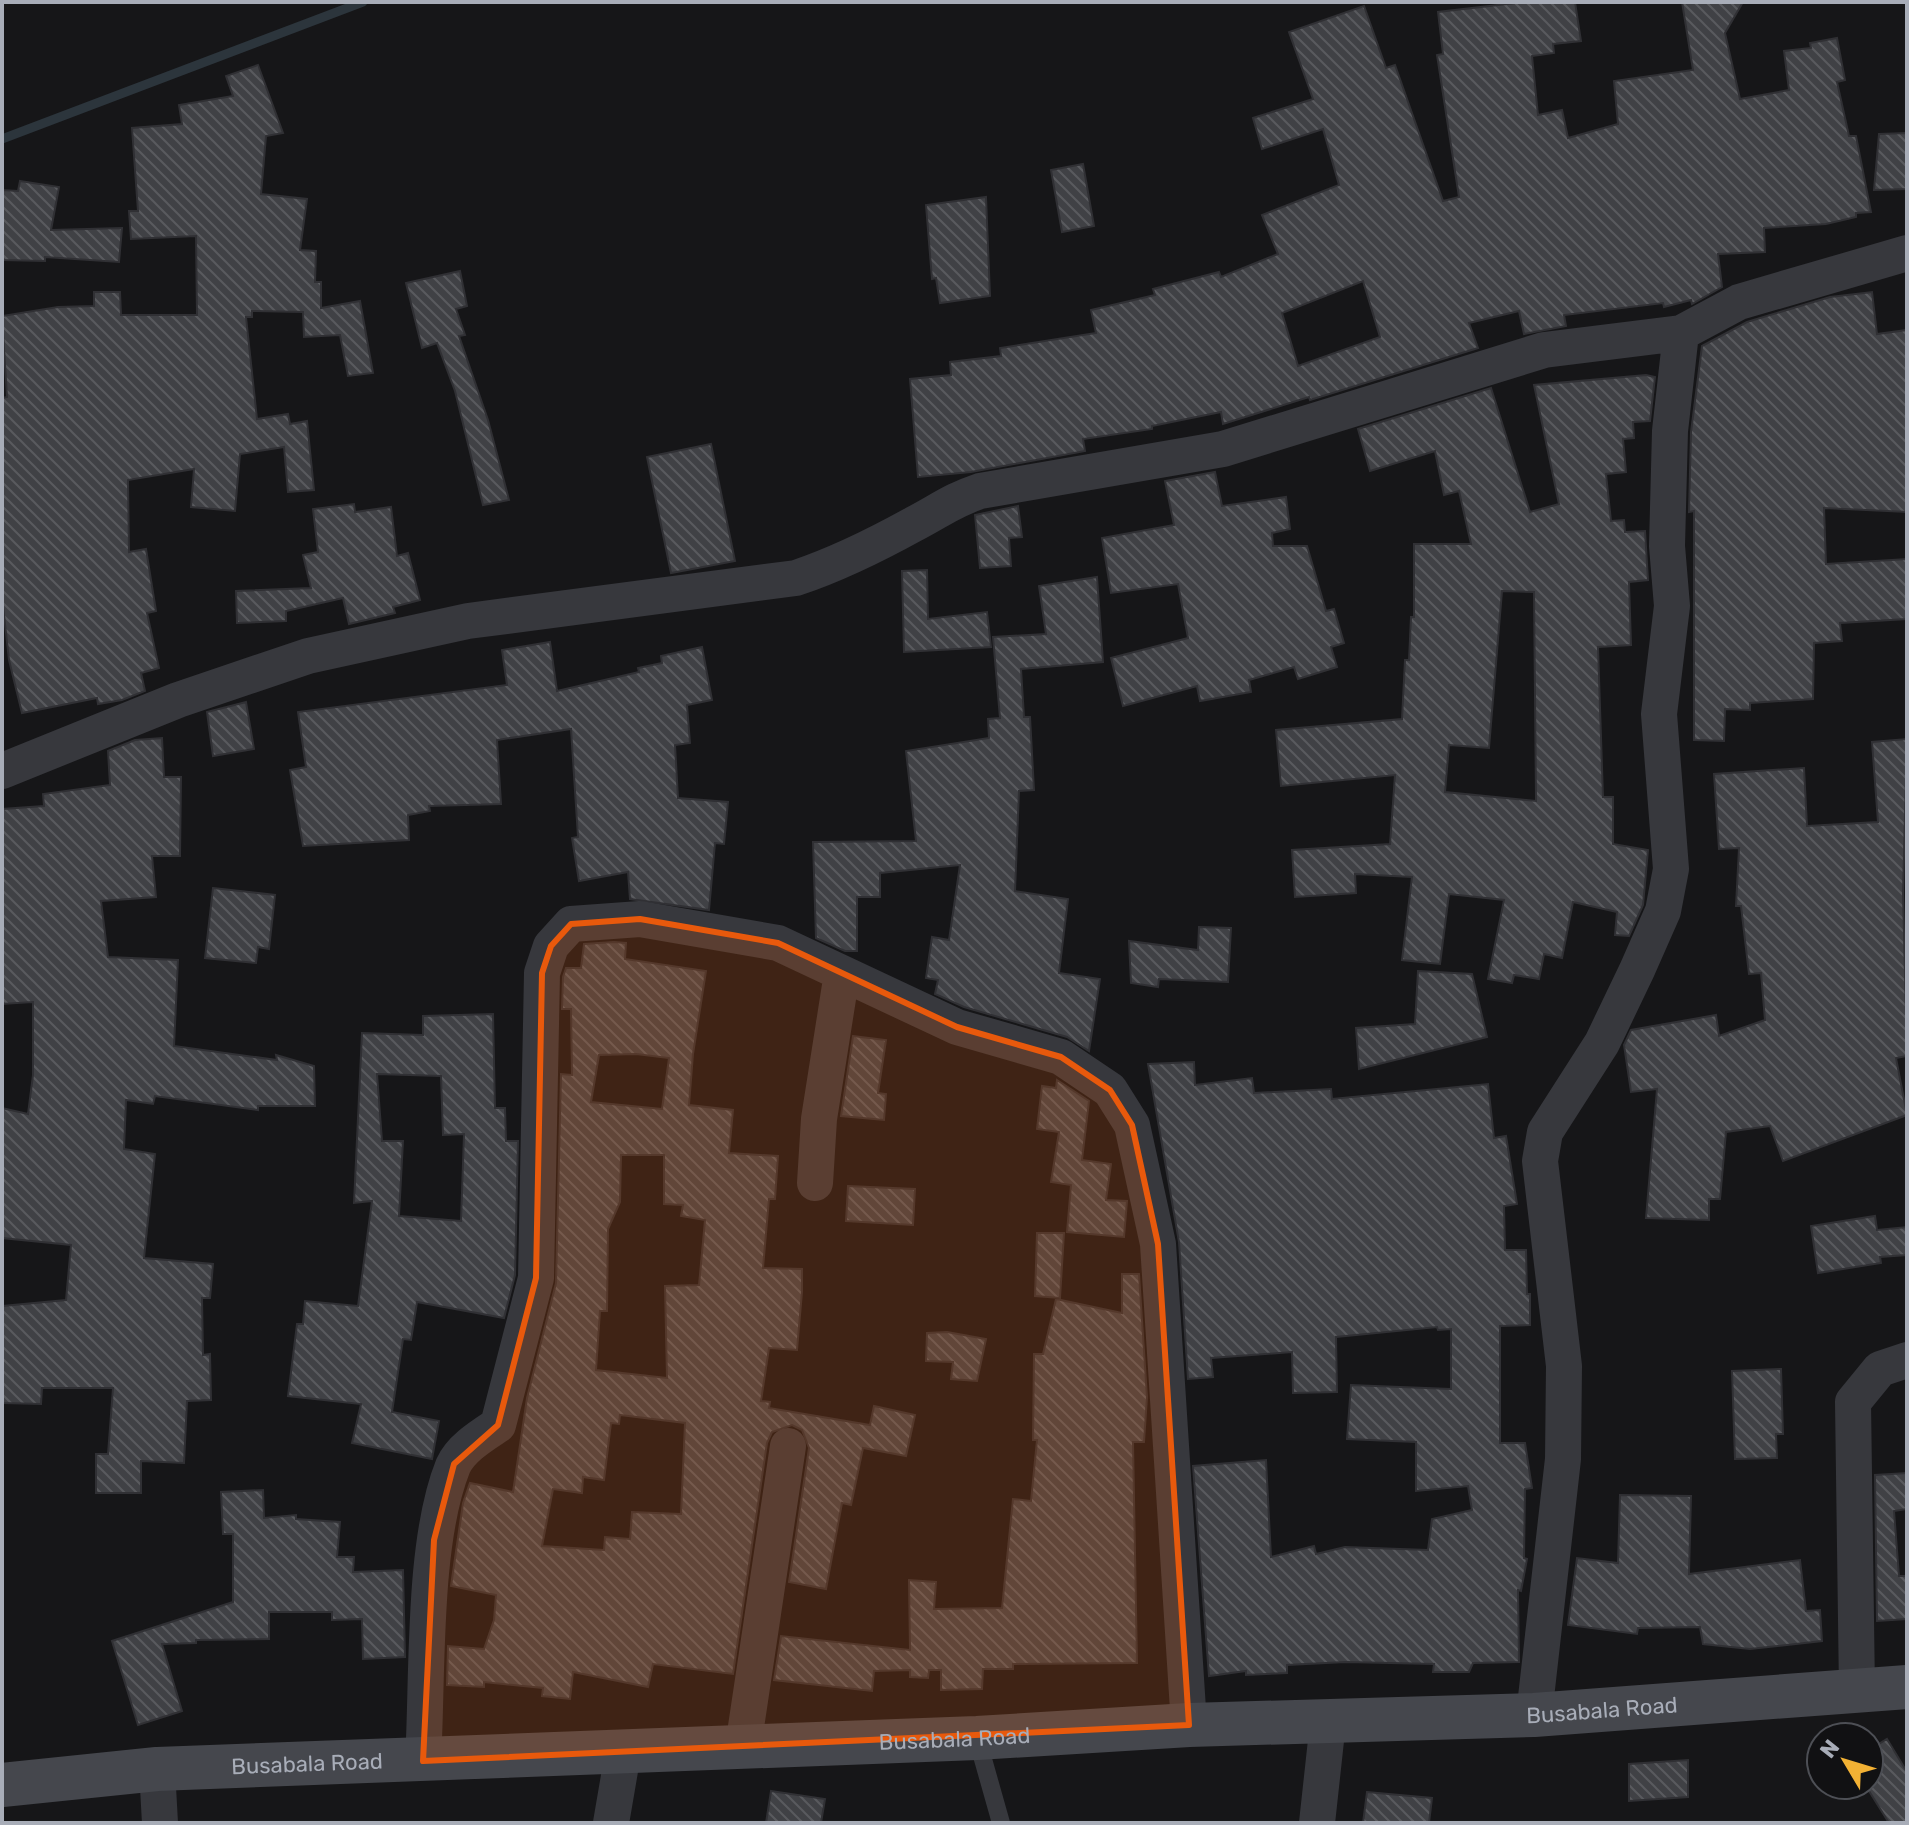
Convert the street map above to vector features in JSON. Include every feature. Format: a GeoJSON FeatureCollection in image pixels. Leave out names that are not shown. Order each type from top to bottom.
{"type":"FeatureCollection","features":[{"type":"Feature","properties":{"kind":"street"},"geometry":{"type":"LineString","coordinates":[[2,771],[178,700],[308,656],[468,621],[796,578],[833,566],[916,523],[951,500],[980,491],[1223,449],[1544,350],[1681,333],[1739,302],[1907,253]]}},
{"type":"Feature","properties":{"kind":"street"},"geometry":{"type":"LineString","coordinates":[[1534,1715],[1563,1459],[1564,1366],[1540,1161],[1545,1132],[1602,1043],[1637,970],[1663,911],[1671,869],[1659,714],[1672,606],[1667,546],[1670,431],[1681,333]]}},
{"type":"Feature","properties":{"kind":"street"},"geometry":{"type":"LineString","coordinates":[[423,1761],[434,1540],[454,1464],[475,1441],[498,1425],[536,1278],[542,973],[551,946],[571,924],[640,919],[778,943],[957,1027],[1061,1057],[1110,1090],[1132,1125],[1158,1244],[1189,1725]]}},
{"type":"Feature","properties":{"kind":"street"},"geometry":{"type":"LineString","coordinates":[[815,1183],[819,1119],[842,973]]}},
{"type":"Feature","properties":{"kind":"street"},"geometry":{"type":"LineString","coordinates":[[1857,1691],[1853,1402],[1880,1369],[1907,1360]]}},
{"type":"Feature","properties":{"kind":"street"},"geometry":{"type":"LineString","coordinates":[[743,1747],[788,1446]]}},
{"type":"Feature","properties":{"kind":"street","name":"Busabala Road"},"geometry":{"type":"LineString","coordinates":[[2,1785],[157,1769],[977,1738],[1189,1725],[1534,1715],[1907,1687]]}},
{"type":"Feature","properties":{"kind":"street"},"geometry":{"type":"LineString","coordinates":[[1317,1823],[1328,1722]]}},
{"type":"Feature","properties":{"kind":"street"},"geometry":{"type":"LineString","coordinates":[[611,1823],[623,1753]]}},
{"type":"Feature","properties":{"kind":"street"},"geometry":{"type":"LineString","coordinates":[[157,1769],[160,1823]]}},
{"type":"Feature","properties":{"kind":"lane"},"geometry":{"type":"LineString","coordinates":[[977,1738],[1001,1823]]}},
{"type":"Feature","properties":{"kind":"highlighted area"},"geometry":{"type":"Polygon","coordinates":[[[640,919],[778,943],[957,1027],[1061,1057],[1110,1090],[1132,1125],[1158,1244],[1189,1725],[423,1761],[434,1540],[454,1464],[498,1425],[536,1278],[542,973],[551,946],[571,924],[640,919]]]}},
{"type":"Feature","properties":{"kind":"building"},"geometry":{"type":"Polygon","coordinates":[[[1524,2],[1575,2],[1581,41],[1553,44],[1554,53],[1532,56],[1538,115],[1562,110],[1568,138],[1618,124],[1614,81],[1693,70],[1682,2],[1743,2],[1725,33],[1740,99],[1789,90],[1784,51],[1811,48],[1810,43],[1837,38],[1845,80],[1837,82],[1849,136],[1856,136],[1871,212],[1856,213],[1856,217],[1826,224],[1764,228],[1765,252],[1718,254],[1722,287],[1692,304],[1691,300],[1664,307],[1663,303],[1564,315],[1566,326],[1524,334],[1519,311],[1469,323],[1478,348],[1310,400],[1309,397],[1223,424],[1221,412],[1152,426],[1152,429],[1083,439],[1085,451],[971,472],[918,477],[910,379],[951,375],[950,362],[1001,356],[1000,348],[1096,333],[1091,310],[1155,295],[1153,289],[1219,272],[1221,277],[1278,254],[1262,215],[1339,185],[1323,129],[1262,149],[1253,118],[1313,99],[1289,32],[1364,6],[1386,68],[1395,65],[1443,201],[1459,197],[1437,55],[1443,54],[1438,12],[1524,2]],[[1363,281],[1282,313],[1298,366],[1380,337],[1363,281]]]}},
{"type":"Feature","properties":{"kind":"building"},"geometry":{"type":"Polygon","coordinates":[[[258,65],[283,133],[266,136],[261,194],[307,199],[300,250],[316,251],[315,282],[321,282],[321,308],[360,301],[373,373],[348,376],[340,335],[304,337],[303,312],[252,311],[252,317],[246,317],[257,419],[288,414],[290,424],[307,421],[314,490],[288,492],[284,447],[240,454],[235,511],[191,507],[194,469],[128,480],[129,552],[146,549],[156,611],[147,613],[159,668],[141,673],[145,691],[122,700],[98,704],[97,698],[22,713],[9,660],[2,597],[2,398],[7,397],[2,316],[58,307],[94,306],[94,292],[120,292],[121,315],[197,315],[196,236],[131,239],[129,211],[138,211],[132,128],[182,124],[179,105],[233,96],[226,76],[258,65]]]}},
{"type":"Feature","properties":{"kind":"building"},"geometry":{"type":"Polygon","coordinates":[[[1907,133],[1907,189],[1874,190],[1879,134],[1907,133]]]}},
{"type":"Feature","properties":{"kind":"building"},"geometry":{"type":"Polygon","coordinates":[[[1083,164],[1094,226],[1062,232],[1051,170],[1083,164]]]}},
{"type":"Feature","properties":{"kind":"building"},"geometry":{"type":"Polygon","coordinates":[[[20,181],[59,187],[51,230],[122,228],[119,262],[45,257],[45,261],[2,260],[2,190],[18,191],[20,181]]]}},
{"type":"Feature","properties":{"kind":"building"},"geometry":{"type":"Polygon","coordinates":[[[986,197],[990,296],[940,303],[936,278],[932,279],[926,205],[986,197]]]}},
{"type":"Feature","properties":{"kind":"building"},"geometry":{"type":"Polygon","coordinates":[[[460,271],[467,306],[456,309],[465,335],[459,336],[488,420],[509,500],[483,505],[455,391],[437,343],[422,348],[406,283],[460,271]]]}},
{"type":"Feature","properties":{"kind":"building"},"geometry":{"type":"Polygon","coordinates":[[[1872,292],[1877,334],[1907,330],[1907,512],[1824,508],[1826,564],[1907,559],[1907,619],[1840,623],[1842,641],[1814,643],[1813,699],[1750,703],[1750,710],[1725,709],[1724,741],[1694,740],[1694,511],[1689,512],[1691,432],[1702,346],[1747,322],[1830,297],[1872,292]]]}},
{"type":"Feature","properties":{"kind":"building"},"geometry":{"type":"Polygon","coordinates":[[[1646,375],[1655,377],[1650,421],[1633,422],[1634,438],[1623,439],[1626,472],[1606,474],[1611,521],[1624,520],[1625,532],[1645,531],[1648,580],[1629,582],[1631,645],[1598,647],[1603,797],[1613,797],[1613,844],[1648,850],[1643,905],[1629,936],[1615,935],[1617,912],[1573,902],[1562,958],[1544,954],[1539,979],[1514,975],[1512,983],[1488,979],[1504,900],[1449,894],[1440,964],[1402,960],[1412,877],[1355,874],[1356,893],[1295,897],[1292,850],[1390,844],[1395,775],[1281,786],[1276,730],[1402,719],[1405,660],[1409,660],[1411,617],[1414,617],[1414,544],[1471,544],[1459,491],[1444,495],[1435,451],[1370,471],[1358,429],[1491,388],[1530,512],[1559,504],[1534,385],[1646,375]],[[1502,591],[1489,748],[1449,745],[1445,792],[1536,801],[1534,592],[1502,591]]]}},
{"type":"Feature","properties":{"kind":"building"},"geometry":{"type":"Polygon","coordinates":[[[711,444],[735,561],[671,573],[647,457],[711,444]]]}},
{"type":"Feature","properties":{"kind":"building"},"geometry":{"type":"Polygon","coordinates":[[[1215,472],[1222,506],[1286,497],[1290,529],[1272,533],[1273,546],[1307,546],[1326,611],[1334,609],[1344,643],[1331,647],[1337,667],[1298,679],[1294,667],[1249,680],[1251,692],[1200,701],[1197,686],[1123,706],[1111,658],[1188,638],[1178,584],[1111,593],[1102,538],[1174,525],[1165,481],[1215,472]]]}},
{"type":"Feature","properties":{"kind":"building"},"geometry":{"type":"Polygon","coordinates":[[[354,504],[355,512],[391,507],[397,556],[408,553],[420,600],[393,607],[395,613],[349,624],[343,598],[286,611],[286,621],[237,623],[236,591],[311,588],[303,555],[318,552],[313,509],[354,504]]]}},
{"type":"Feature","properties":{"kind":"building"},"geometry":{"type":"Polygon","coordinates":[[[1018,506],[1022,537],[1009,538],[1011,566],[980,568],[975,515],[1018,506]]]}},
{"type":"Feature","properties":{"kind":"building"},"geometry":{"type":"Polygon","coordinates":[[[927,570],[928,619],[987,612],[991,647],[904,652],[902,571],[927,570]]]}},
{"type":"Feature","properties":{"kind":"building"},"geometry":{"type":"Polygon","coordinates":[[[1097,577],[1103,662],[1021,669],[1024,717],[1030,717],[1034,790],[1019,791],[1015,891],[1068,899],[1059,973],[1100,979],[1089,1051],[1067,1037],[964,1007],[935,994],[938,980],[926,978],[932,937],[949,940],[960,865],[880,873],[880,897],[857,897],[857,951],[845,951],[816,938],[813,842],[916,841],[906,751],[989,738],[988,719],[1000,718],[993,637],[1046,634],[1039,586],[1097,577]]]}},
{"type":"Feature","properties":{"kind":"building"},"geometry":{"type":"Polygon","coordinates":[[[550,642],[557,691],[639,672],[638,668],[662,663],[661,656],[702,647],[712,700],[687,705],[690,743],[675,745],[678,798],[728,802],[724,844],[715,843],[709,910],[630,899],[628,872],[579,881],[572,838],[578,837],[571,729],[497,740],[501,804],[429,806],[430,811],[408,815],[409,840],[303,846],[290,770],[306,767],[298,712],[507,685],[502,650],[550,642]]]}},
{"type":"Feature","properties":{"kind":"building"},"geometry":{"type":"Polygon","coordinates":[[[246,702],[254,749],[213,756],[207,712],[246,702]]]}},
{"type":"Feature","properties":{"kind":"building"},"geometry":{"type":"Polygon","coordinates":[[[162,738],[164,777],[181,777],[180,856],[152,856],[156,897],[101,901],[108,957],[178,960],[174,1046],[277,1060],[276,1055],[314,1066],[315,1106],[258,1106],[258,1110],[155,1096],[153,1104],[126,1100],[124,1149],[155,1154],[144,1258],[213,1264],[210,1298],[202,1298],[203,1355],[210,1354],[211,1400],[187,1401],[184,1463],[141,1461],[141,1493],[96,1493],[96,1454],[108,1454],[113,1388],[42,1388],[41,1404],[3,1403],[3,1306],[66,1300],[71,1245],[2,1238],[2,1108],[28,1114],[33,1075],[33,1002],[2,1004],[2,809],[44,806],[43,794],[110,785],[108,751],[135,740],[162,738]]]}},
{"type":"Feature","properties":{"kind":"building"},"geometry":{"type":"Polygon","coordinates":[[[1907,739],[1903,893],[1907,1056],[1896,1058],[1907,1115],[1783,1161],[1770,1126],[1726,1132],[1720,1199],[1709,1199],[1709,1220],[1646,1218],[1657,1089],[1631,1092],[1624,1045],[1631,1030],[1716,1015],[1719,1036],[1765,1020],[1761,973],[1749,974],[1741,906],[1736,906],[1739,848],[1719,849],[1714,774],[1804,768],[1807,826],[1878,822],[1872,742],[1907,739]]]}},
{"type":"Feature","properties":{"kind":"building"},"geometry":{"type":"Polygon","coordinates":[[[213,888],[275,895],[269,949],[258,947],[256,963],[205,958],[213,888]]]}},
{"type":"Feature","properties":{"kind":"building"},"geometry":{"type":"Polygon","coordinates":[[[1199,927],[1231,928],[1228,982],[1159,979],[1158,987],[1131,983],[1129,941],[1198,950],[1199,927]]]}},
{"type":"Feature","properties":{"kind":"building"},"geometry":{"type":"Polygon","coordinates":[[[626,943],[625,959],[706,971],[693,1054],[689,1105],[733,1110],[729,1153],[778,1156],[775,1199],[769,1199],[763,1268],[802,1269],[802,1292],[797,1350],[769,1348],[761,1401],[770,1402],[769,1408],[870,1425],[874,1406],[915,1415],[906,1456],[863,1448],[851,1505],[842,1503],[826,1589],[789,1582],[809,1448],[802,1430],[792,1425],[772,1432],[767,1443],[733,1674],[653,1664],[648,1687],[573,1672],[570,1699],[542,1696],[543,1688],[484,1682],[484,1687],[447,1685],[448,1646],[484,1649],[494,1620],[496,1595],[451,1586],[463,1503],[470,1483],[513,1492],[527,1398],[556,1283],[561,1074],[572,1075],[571,1009],[562,1009],[563,977],[566,968],[581,968],[584,944],[626,943]],[[636,1054],[599,1055],[591,1102],[662,1109],[669,1058],[636,1054]],[[621,1155],[620,1202],[608,1229],[607,1311],[600,1311],[596,1370],[667,1378],[665,1286],[699,1285],[705,1220],[681,1216],[683,1205],[664,1204],[664,1155],[621,1155]],[[620,1415],[619,1424],[611,1423],[604,1480],[583,1477],[582,1493],[553,1489],[542,1546],[604,1550],[605,1537],[630,1539],[632,1512],[681,1514],[685,1423],[620,1415]]]}},
{"type":"Feature","properties":{"kind":"building"},"geometry":{"type":"Polygon","coordinates":[[[1418,971],[1472,974],[1487,1037],[1359,1069],[1356,1028],[1415,1024],[1418,971]]]}},
{"type":"Feature","properties":{"kind":"building"},"geometry":{"type":"Polygon","coordinates":[[[493,1014],[495,1108],[505,1108],[506,1141],[518,1141],[515,1275],[504,1318],[417,1302],[411,1340],[403,1339],[392,1412],[439,1421],[432,1459],[352,1443],[361,1404],[288,1396],[297,1324],[303,1324],[305,1301],[358,1306],[372,1201],[354,1203],[362,1033],[423,1035],[423,1016],[493,1014]],[[377,1074],[382,1141],[403,1141],[399,1216],[461,1221],[464,1134],[443,1135],[441,1076],[377,1074]]]}},
{"type":"Feature","properties":{"kind":"building"},"geometry":{"type":"Polygon","coordinates":[[[853,1036],[886,1040],[878,1093],[886,1094],[884,1120],[841,1116],[853,1036]]]}},
{"type":"Feature","properties":{"kind":"building"},"geometry":{"type":"Polygon","coordinates":[[[1194,1062],[1195,1085],[1252,1078],[1254,1093],[1331,1089],[1332,1099],[1488,1084],[1494,1138],[1506,1136],[1517,1204],[1504,1206],[1505,1250],[1526,1250],[1527,1294],[1530,1294],[1530,1325],[1500,1326],[1500,1443],[1525,1443],[1532,1488],[1525,1489],[1524,1558],[1527,1559],[1521,1591],[1518,1590],[1519,1662],[1473,1663],[1469,1672],[1433,1672],[1434,1664],[1346,1662],[1287,1665],[1287,1673],[1246,1675],[1246,1671],[1209,1676],[1193,1466],[1266,1460],[1271,1557],[1314,1546],[1316,1554],[1345,1547],[1428,1550],[1432,1519],[1472,1510],[1468,1486],[1416,1491],[1416,1442],[1347,1439],[1351,1385],[1451,1389],[1451,1329],[1438,1330],[1437,1327],[1336,1337],[1337,1392],[1293,1393],[1292,1352],[1211,1358],[1213,1377],[1188,1379],[1179,1242],[1148,1064],[1194,1062]]]}},
{"type":"Feature","properties":{"kind":"building"},"geometry":{"type":"Polygon","coordinates":[[[1057,1080],[1089,1101],[1082,1160],[1111,1164],[1106,1200],[1127,1201],[1124,1237],[1067,1232],[1071,1185],[1051,1182],[1059,1132],[1037,1129],[1042,1086],[1056,1088],[1057,1080]]]}},
{"type":"Feature","properties":{"kind":"building"},"geometry":{"type":"Polygon","coordinates":[[[848,1186],[915,1189],[913,1225],[846,1221],[848,1186]]]}},
{"type":"Feature","properties":{"kind":"building"},"geometry":{"type":"Polygon","coordinates":[[[1875,1216],[1877,1230],[1907,1227],[1907,1255],[1880,1257],[1881,1263],[1818,1273],[1811,1226],[1875,1216]]]}},
{"type":"Feature","properties":{"kind":"building"},"geometry":{"type":"Polygon","coordinates":[[[1037,1233],[1064,1233],[1060,1298],[1035,1296],[1037,1233]]]}},
{"type":"Feature","properties":{"kind":"building"},"geometry":{"type":"Polygon","coordinates":[[[1122,1274],[1139,1274],[1147,1397],[1144,1442],[1133,1442],[1137,1663],[1013,1664],[1013,1669],[983,1669],[982,1689],[941,1690],[941,1670],[929,1670],[928,1678],[910,1677],[910,1670],[874,1671],[872,1691],[774,1680],[781,1636],[910,1650],[909,1580],[936,1582],[934,1609],[1002,1608],[1013,1499],[1031,1501],[1037,1440],[1033,1440],[1034,1354],[1043,1354],[1056,1299],[1122,1313],[1122,1274]]]}},
{"type":"Feature","properties":{"kind":"building"},"geometry":{"type":"Polygon","coordinates":[[[947,1332],[986,1339],[977,1381],[951,1379],[953,1362],[926,1361],[927,1333],[947,1332]]]}},
{"type":"Feature","properties":{"kind":"building"},"geometry":{"type":"Polygon","coordinates":[[[1781,1369],[1783,1434],[1776,1434],[1777,1458],[1735,1459],[1732,1371],[1781,1369]]]}},
{"type":"Feature","properties":{"kind":"building"},"geometry":{"type":"Polygon","coordinates":[[[1907,1473],[1907,1509],[1894,1511],[1899,1576],[1907,1576],[1907,1619],[1877,1621],[1875,1475],[1907,1473]]]}},
{"type":"Feature","properties":{"kind":"building"},"geometry":{"type":"Polygon","coordinates":[[[263,1490],[264,1518],[296,1515],[296,1519],[340,1522],[337,1557],[354,1557],[353,1572],[403,1570],[405,1657],[363,1659],[362,1619],[332,1620],[332,1612],[269,1612],[269,1639],[196,1640],[196,1643],[162,1644],[182,1711],[138,1725],[112,1641],[233,1602],[233,1534],[223,1534],[221,1492],[263,1490]]]}},
{"type":"Feature","properties":{"kind":"building"},"geometry":{"type":"Polygon","coordinates":[[[1620,1495],[1691,1496],[1689,1574],[1800,1560],[1806,1611],[1820,1610],[1822,1641],[1750,1649],[1703,1644],[1700,1627],[1638,1628],[1637,1634],[1568,1625],[1577,1558],[1618,1563],[1620,1495]]]}},
{"type":"Feature","properties":{"kind":"building"},"geometry":{"type":"Polygon","coordinates":[[[1885,1740],[1907,1772],[1907,1823],[1889,1823],[1875,1801],[1885,1801],[1885,1740]]]}},
{"type":"Feature","properties":{"kind":"building"},"geometry":{"type":"Polygon","coordinates":[[[1688,1760],[1688,1797],[1629,1801],[1629,1764],[1688,1760]]]}},
{"type":"Feature","properties":{"kind":"building"},"geometry":{"type":"Polygon","coordinates":[[[771,1791],[825,1799],[821,1823],[766,1823],[771,1791]]]}},
{"type":"Feature","properties":{"kind":"building"},"geometry":{"type":"Polygon","coordinates":[[[1367,1792],[1432,1798],[1429,1823],[1363,1823],[1367,1792]]]}},
{"type":"Feature","properties":{"kind":"waterway"},"geometry":{"type":"LineString","coordinates":[[2,139],[363,2]]}}]}
